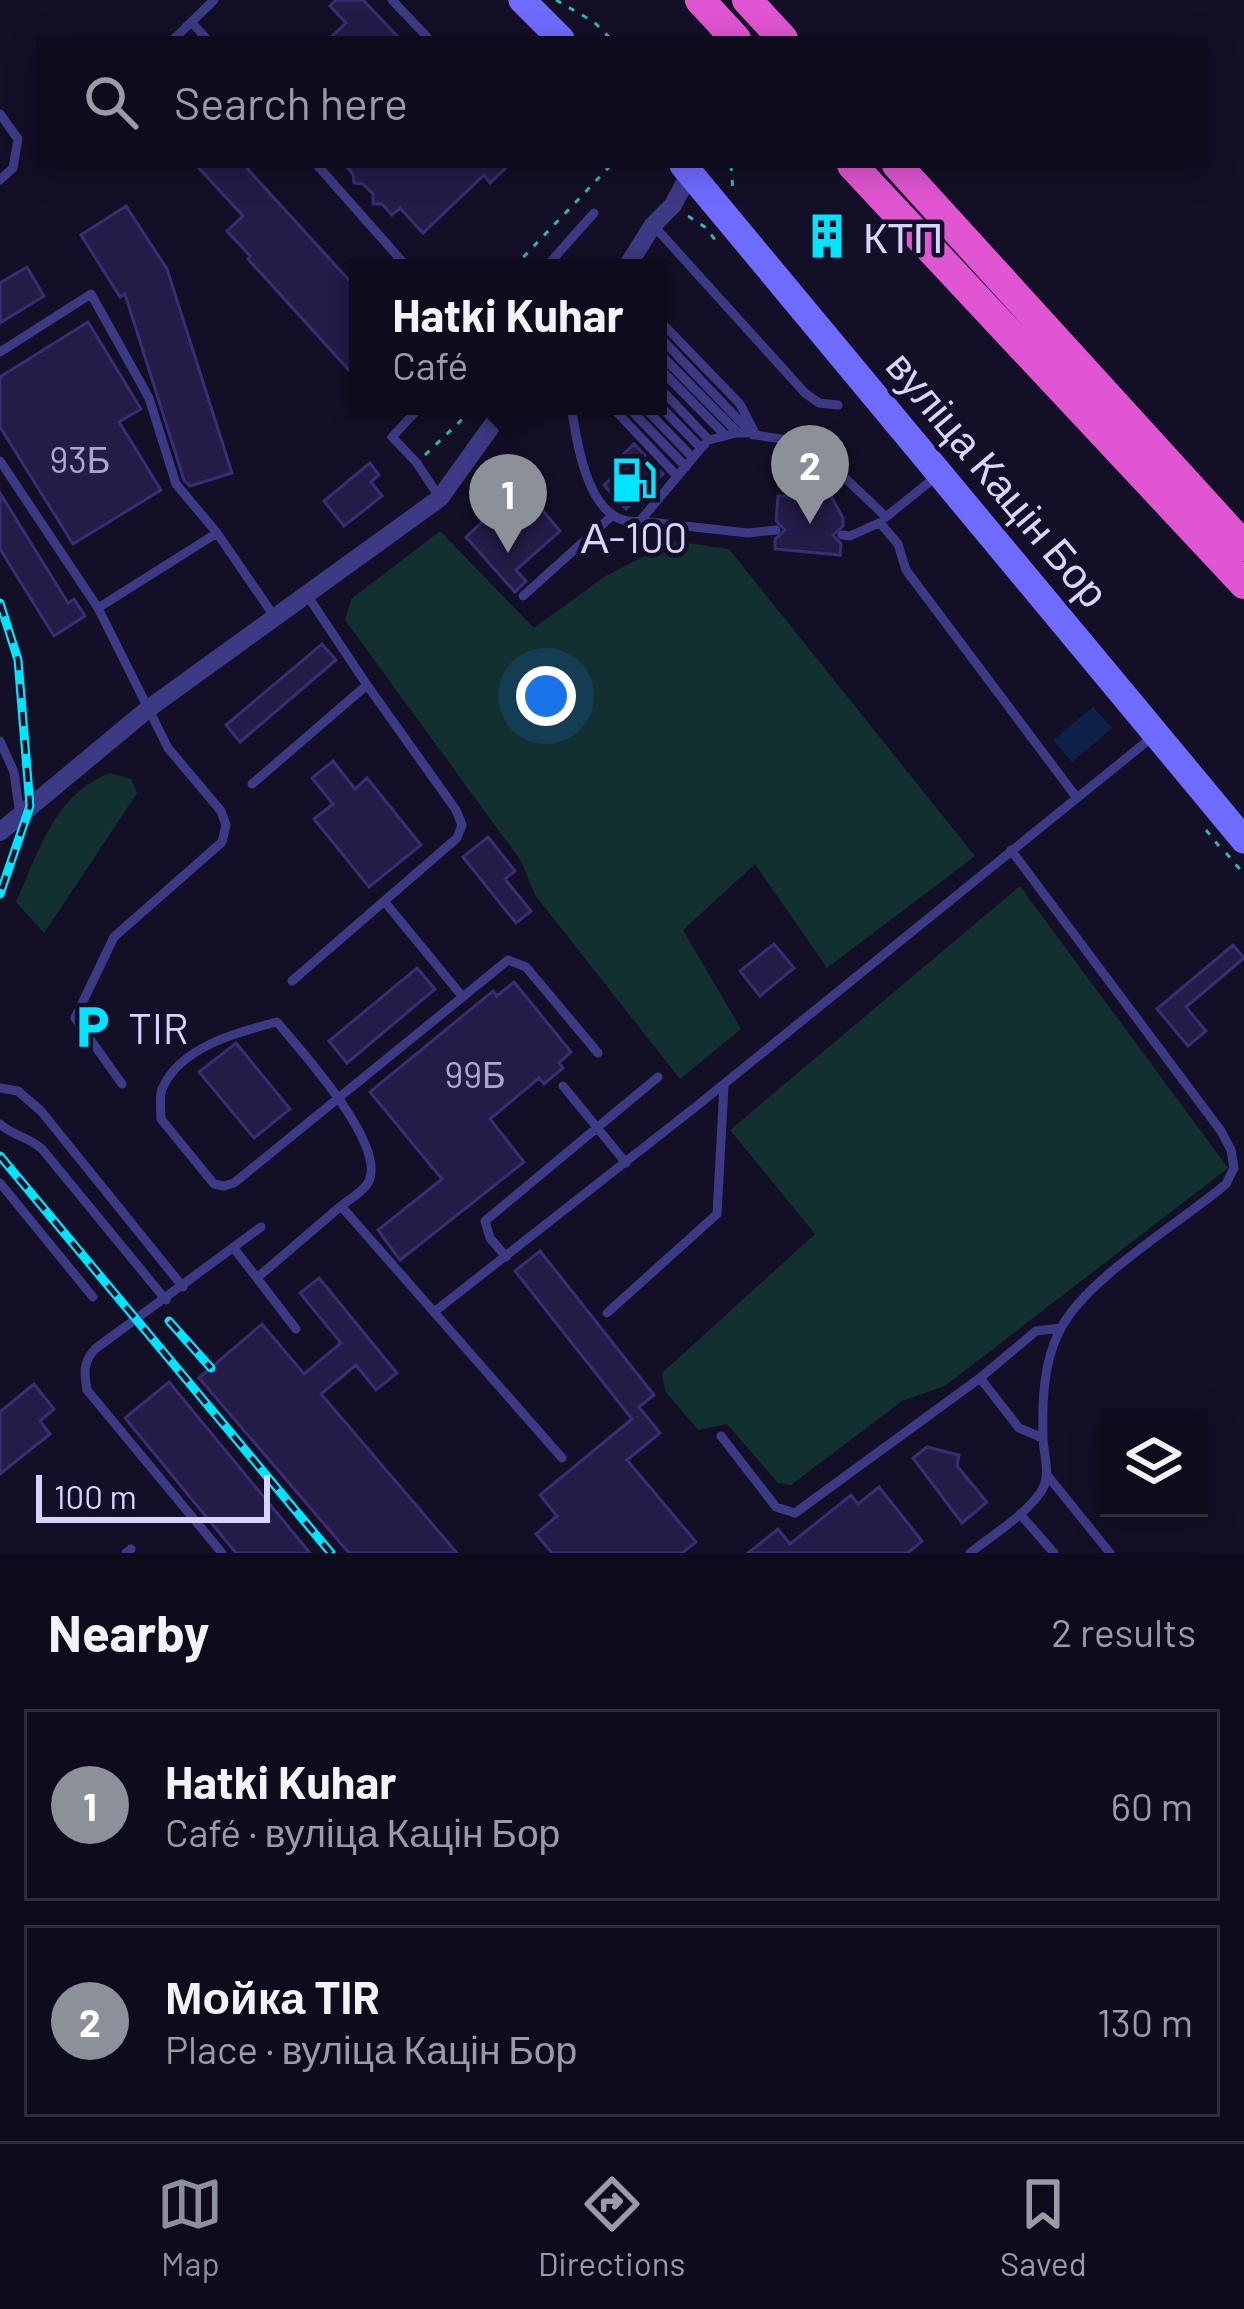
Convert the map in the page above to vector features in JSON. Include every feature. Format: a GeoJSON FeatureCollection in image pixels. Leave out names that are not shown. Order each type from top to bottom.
{"type":"FeatureCollection","features":[{"type":"Feature","properties":{"kind":"highway"},"geometry":{"type":"LineString","coordinates":[[700,0],[733,36]]}},
{"type":"Feature","properties":{"kind":"highway"},"geometry":{"type":"LineString","coordinates":[[747,0],[780,36]]}},
{"type":"Feature","properties":{"kind":"highway"},"geometry":{"type":"LineString","coordinates":[[855,168],[1244,584]]}},
{"type":"Feature","properties":{"kind":"highway"},"geometry":{"type":"LineString","coordinates":[[901,168],[1244,545]]}},
{"type":"Feature","properties":{"kind":"main road"},"geometry":{"type":"LineString","coordinates":[[522,0],[558,36]]}},
{"type":"Feature","properties":{"kind":"main road","name":"вуліца Кацін Бор"},"geometry":{"type":"LineString","coordinates":[[690,168],[1244,840]]}},
{"type":"Feature","properties":{"kind":"street","name":"вуліца Кацін Бор"},"geometry":{"type":"LineString","coordinates":[[631,259],[652,225],[673,205],[689,168]]}},
{"type":"Feature","properties":{"kind":"street"},"geometry":{"type":"LineString","coordinates":[[0,832],[148,709],[440,498],[500,415]]}},
{"type":"Feature","properties":{"kind":"lane"},"geometry":{"type":"LineString","coordinates":[[177,36],[214,0]]}},
{"type":"Feature","properties":{"kind":"lane"},"geometry":{"type":"LineString","coordinates":[[392,0],[426,36]]}},
{"type":"Feature","properties":{"kind":"lane"},"geometry":{"type":"LineString","coordinates":[[191,22],[203,36]]}},
{"type":"Feature","properties":{"kind":"lane"},"geometry":{"type":"LineString","coordinates":[[0,114],[18,140],[13,169],[0,180]]}},
{"type":"Feature","properties":{"kind":"lane"},"geometry":{"type":"LineString","coordinates":[[320,168],[400,259]]}},
{"type":"Feature","properties":{"kind":"lane"},"geometry":{"type":"LineString","coordinates":[[552,259],[594,213]]}},
{"type":"Feature","properties":{"kind":"lane"},"geometry":{"type":"LineString","coordinates":[[652,225],[806,393],[819,404],[838,405]]}},
{"type":"Feature","properties":{"kind":"lane"},"geometry":{"type":"LineString","coordinates":[[0,352],[91,294],[149,398],[176,484],[217,533],[274,616]]}},
{"type":"Feature","properties":{"kind":"lane"},"geometry":{"type":"LineString","coordinates":[[667,329],[740,404],[748,434]]}},
{"type":"Feature","properties":{"kind":"lane"},"geometry":{"type":"LineString","coordinates":[[667,345],[748,434]]}},
{"type":"Feature","properties":{"kind":"lane"},"geometry":{"type":"LineString","coordinates":[[667,360],[748,434]]}},
{"type":"Feature","properties":{"kind":"lane"},"geometry":{"type":"LineString","coordinates":[[667,376],[724,434]]}},
{"type":"Feature","properties":{"kind":"lane"},"geometry":{"type":"LineString","coordinates":[[667,397],[705,444]]}},
{"type":"Feature","properties":{"kind":"lane"},"geometry":{"type":"LineString","coordinates":[[667,412],[705,444]]}},
{"type":"Feature","properties":{"kind":"lane"},"geometry":{"type":"LineString","coordinates":[[413,415],[392,437],[440,498]]}},
{"type":"Feature","properties":{"kind":"lane"},"geometry":{"type":"LineString","coordinates":[[572,415],[578,454],[593,492],[628,523],[748,533],[776,530]]}},
{"type":"Feature","properties":{"kind":"lane"},"geometry":{"type":"LineString","coordinates":[[619,415],[676,476]]}},
{"type":"Feature","properties":{"kind":"lane"},"geometry":{"type":"LineString","coordinates":[[636,415],[689,462]]}},
{"type":"Feature","properties":{"kind":"lane"},"geometry":{"type":"LineString","coordinates":[[650,415],[689,462]]}},
{"type":"Feature","properties":{"kind":"lane"},"geometry":{"type":"LineString","coordinates":[[640,521],[705,444],[724,434],[800,442],[822,456],[883,520],[906,570],[1077,798]]}},
{"type":"Feature","properties":{"kind":"lane"},"geometry":{"type":"LineString","coordinates":[[0,461],[98,608],[167,748],[220,811],[226,825],[222,842],[114,937],[75,1018],[122,1084]]}},
{"type":"Feature","properties":{"kind":"lane"},"geometry":{"type":"LineString","coordinates":[[842,535],[850,536],[883,520],[941,473]]}},
{"type":"Feature","properties":{"kind":"lane"},"geometry":{"type":"LineString","coordinates":[[523,596],[614,515]]}},
{"type":"Feature","properties":{"kind":"lane"},"geometry":{"type":"LineString","coordinates":[[98,608],[217,533]]}},
{"type":"Feature","properties":{"kind":"lane"},"geometry":{"type":"LineString","coordinates":[[292,981],[457,838],[462,825],[457,810],[306,593]]}},
{"type":"Feature","properties":{"kind":"lane"},"geometry":{"type":"LineString","coordinates":[[252,784],[367,686]]}},
{"type":"Feature","properties":{"kind":"lane"},"geometry":{"type":"LineString","coordinates":[[434,1312],[1155,734]]}},
{"type":"Feature","properties":{"kind":"lane"},"geometry":{"type":"LineString","coordinates":[[0,742],[14,772],[20,815]]}},
{"type":"Feature","properties":{"kind":"lane"},"geometry":{"type":"LineString","coordinates":[[970,1553],[1042,1491],[1047,1475],[1043,1438],[1049,1357],[1060,1328],[1103,1282],[1226,1184],[1234,1168],[1231,1150],[1189,1085],[1011,850]]}},
{"type":"Feature","properties":{"kind":"lane"},"geometry":{"type":"LineString","coordinates":[[384,901],[462,996]]}},
{"type":"Feature","properties":{"kind":"lane"},"geometry":{"type":"LineString","coordinates":[[258,1277],[366,1186],[370,1166],[341,1099],[277,1022],[232,1033],[190,1054],[161,1090],[161,1118],[214,1184],[224,1186],[341,1099],[498,964],[519,962],[598,1053]]}},
{"type":"Feature","properties":{"kind":"lane"},"geometry":{"type":"LineString","coordinates":[[506,1257],[490,1238],[485,1221],[658,1077]]}},
{"type":"Feature","properties":{"kind":"lane"},"geometry":{"type":"LineString","coordinates":[[607,1313],[717,1214],[724,1084]]}},
{"type":"Feature","properties":{"kind":"lane"},"geometry":{"type":"LineString","coordinates":[[563,1086],[626,1162]]}},
{"type":"Feature","properties":{"kind":"lane"},"geometry":{"type":"LineString","coordinates":[[0,1088],[18,1091],[41,1111],[183,1287]]}},
{"type":"Feature","properties":{"kind":"lane"},"geometry":{"type":"LineString","coordinates":[[0,1124],[43,1148],[166,1300]]}},
{"type":"Feature","properties":{"kind":"lane"},"geometry":{"type":"LineString","coordinates":[[0,1183],[93,1298]]}},
{"type":"Feature","properties":{"kind":"lane"},"geometry":{"type":"LineString","coordinates":[[341,1206],[562,1458]]}},
{"type":"Feature","properties":{"kind":"lane"},"geometry":{"type":"LineString","coordinates":[[222,1553],[87,1390],[84,1372],[87,1358],[261,1227]]}},
{"type":"Feature","properties":{"kind":"lane"},"geometry":{"type":"LineString","coordinates":[[233,1247],[296,1329]]}},
{"type":"Feature","properties":{"kind":"lane"},"geometry":{"type":"LineString","coordinates":[[721,1436],[776,1507],[795,1513],[980,1378],[1036,1331],[1060,1328]]}},
{"type":"Feature","properties":{"kind":"lane"},"geometry":{"type":"LineString","coordinates":[[980,1378],[1019,1428],[1043,1438]]}},
{"type":"Feature","properties":{"kind":"lane"},"geometry":{"type":"LineString","coordinates":[[1047,1475],[1110,1553]]}},
{"type":"Feature","properties":{"kind":"lane"},"geometry":{"type":"LineString","coordinates":[[1020,1514],[1054,1553]]}},
{"type":"Feature","properties":{"kind":"path"},"geometry":{"type":"LineString","coordinates":[[556,0],[608,36]]}},
{"type":"Feature","properties":{"kind":"path"},"geometry":{"type":"LineString","coordinates":[[522,259],[608,168]]}},
{"type":"Feature","properties":{"kind":"path"},"geometry":{"type":"LineString","coordinates":[[416,463],[467,415]]}},
{"type":"Feature","properties":{"kind":"green space"},"geometry":{"type":"Polygon","coordinates":[[[440,531],[534,628],[604,577],[673,541],[729,549],[975,856],[827,968],[755,864],[683,930],[741,1029],[680,1079],[535,895],[521,861],[345,620],[351,599],[440,531]]]}},
{"type":"Feature","properties":{"kind":"green space"},"geometry":{"type":"Polygon","coordinates":[[[110,773],[131,779],[137,793],[44,933],[16,902],[62,810],[75,795],[110,773]]]}},
{"type":"Feature","properties":{"kind":"green space"},"geometry":{"type":"Polygon","coordinates":[[[1020,886],[1228,1168],[945,1386],[902,1401],[791,1485],[778,1483],[727,1424],[698,1430],[665,1391],[662,1373],[815,1234],[730,1130],[1020,886]]]}},
{"type":"Feature","properties":{"kind":"water"},"geometry":{"type":"Polygon","coordinates":[[[1093,707],[1112,728],[1072,762],[1053,740],[1093,707]]]}},
{"type":"Feature","properties":{"kind":"building"},"geometry":{"type":"Polygon","coordinates":[[[336,0],[363,0],[397,36],[332,36],[346,23],[330,6],[336,0]]]}},
{"type":"Feature","properties":{"kind":"building"},"geometry":{"type":"Polygon","coordinates":[[[199,168],[247,168],[349,280],[349,370],[227,231],[243,216],[199,168]]]}},
{"type":"Feature","properties":{"kind":"building"},"geometry":{"type":"Polygon","coordinates":[[[348,168],[506,168],[490,183],[484,175],[423,233],[400,208],[392,215],[382,204],[373,204],[373,194],[363,184],[354,183],[348,168]]]}},
{"type":"Feature","properties":{"kind":"building"},"geometry":{"type":"Polygon","coordinates":[[[126,206],[167,269],[232,473],[190,486],[184,480],[125,294],[120,297],[81,235],[126,206]]]}},
{"type":"Feature","properties":{"kind":"building"},"geometry":{"type":"Polygon","coordinates":[[[27,267],[44,296],[0,323],[0,283],[27,267]]]}},
{"type":"Feature","properties":{"kind":"building"},"geometry":{"type":"Polygon","coordinates":[[[88,322],[141,409],[119,422],[161,490],[73,544],[0,427],[0,377],[88,322]]]}},
{"type":"Feature","properties":{"kind":"building","name":"А-100"},"geometry":{"type":"Polygon","coordinates":[[[634,444],[663,474],[626,509],[604,485],[617,473],[611,466],[634,444]]]}},
{"type":"Feature","properties":{"kind":"building"},"geometry":{"type":"Polygon","coordinates":[[[370,463],[379,475],[371,482],[382,496],[344,526],[324,501],[370,463]]]}},
{"type":"Feature","properties":{"kind":"building"},"geometry":{"type":"Polygon","coordinates":[[[806,486],[826,487],[843,518],[843,526],[833,535],[841,544],[840,555],[775,549],[775,539],[785,530],[776,521],[778,496],[793,496],[806,486]]]}},
{"type":"Feature","properties":{"kind":"building"},"geometry":{"type":"Polygon","coordinates":[[[0,493],[68,603],[74,599],[85,616],[54,636],[0,549],[0,493]]]}},
{"type":"Feature","properties":{"kind":"building"},"geometry":{"type":"Polygon","coordinates":[[[539,506],[560,531],[516,570],[526,581],[515,592],[466,537],[493,512],[510,532],[539,506]]]}},
{"type":"Feature","properties":{"kind":"building"},"geometry":{"type":"Polygon","coordinates":[[[322,644],[336,660],[240,742],[226,725],[322,644]]]}},
{"type":"Feature","properties":{"kind":"building"},"geometry":{"type":"Polygon","coordinates":[[[333,761],[355,789],[367,778],[421,845],[369,887],[314,819],[333,804],[312,778],[333,761]]]}},
{"type":"Feature","properties":{"kind":"building"},"geometry":{"type":"Polygon","coordinates":[[[488,837],[515,871],[505,879],[531,911],[516,923],[463,857],[488,837]]]}},
{"type":"Feature","properties":{"kind":"building"},"geometry":{"type":"Polygon","coordinates":[[[774,944],[794,968],[760,996],[740,971],[774,944]]]}},
{"type":"Feature","properties":{"kind":"building"},"geometry":{"type":"Polygon","coordinates":[[[1233,945],[1244,958],[1186,1007],[1206,1031],[1188,1046],[1157,1009],[1233,945]]]}},
{"type":"Feature","properties":{"kind":"building"},"geometry":{"type":"Polygon","coordinates":[[[417,968],[435,989],[347,1063],[329,1041],[417,968]]]}},
{"type":"Feature","properties":{"kind":"building"},"geometry":{"type":"Polygon","coordinates":[[[514,982],[571,1052],[559,1063],[563,1068],[544,1084],[539,1078],[490,1119],[524,1162],[400,1260],[378,1230],[442,1179],[370,1092],[493,991],[497,996],[514,982]]]}},
{"type":"Feature","properties":{"kind":"building"},"geometry":{"type":"Polygon","coordinates":[[[236,1043],[290,1109],[254,1138],[199,1072],[236,1043]]]}},
{"type":"Feature","properties":{"kind":"building"},"geometry":{"type":"Polygon","coordinates":[[[540,1251],[654,1395],[639,1407],[660,1433],[627,1460],[696,1542],[682,1553],[552,1553],[536,1534],[557,1516],[540,1495],[632,1419],[515,1271],[540,1251]]]}},
{"type":"Feature","properties":{"kind":"building"},"geometry":{"type":"Polygon","coordinates":[[[319,1278],[397,1373],[376,1390],[356,1365],[321,1394],[457,1553],[349,1553],[199,1378],[262,1324],[304,1374],[341,1343],[300,1293],[319,1278]]]}},
{"type":"Feature","properties":{"kind":"building"},"geometry":{"type":"Polygon","coordinates":[[[169,1382],[310,1553],[236,1553],[125,1418],[169,1382]]]}},
{"type":"Feature","properties":{"kind":"building"},"geometry":{"type":"Polygon","coordinates":[[[34,1384],[54,1409],[40,1421],[50,1434],[0,1474],[0,1412],[34,1384]]]}},
{"type":"Feature","properties":{"kind":"building"},"geometry":{"type":"Polygon","coordinates":[[[927,1447],[959,1455],[957,1466],[987,1502],[962,1523],[913,1458],[927,1447]]]}},
{"type":"Feature","properties":{"kind":"building"},"geometry":{"type":"Polygon","coordinates":[[[879,1487],[922,1541],[908,1553],[748,1553],[778,1529],[790,1544],[851,1495],[858,1504],[879,1487]]]}},
{"type":"Feature","properties":{"kind":"railway"},"geometry":{"type":"LineString","coordinates":[[0,603],[18,660],[30,806],[0,894]]}},
{"type":"Feature","properties":{"kind":"railway"},"geometry":{"type":"LineString","coordinates":[[0,1156],[331,1553]]}},
{"type":"Feature","properties":{"kind":"railway"},"geometry":{"type":"LineString","coordinates":[[169,1321],[211,1368]]}},
{"type":"Feature","properties":{"kind":"place","name":"КТП"},"geometry":{"type":"Point","coordinates":[827,236]}},
{"type":"Feature","properties":{"kind":"place","name":"А-100"},"geometry":{"type":"Point","coordinates":[634,480]}},
{"type":"Feature","properties":{"kind":"place","name":"Мойка TIR"},"geometry":{"type":"Point","coordinates":[810,524]}},
{"type":"Feature","properties":{"kind":"place","name":"Hatki Kuhar"},"geometry":{"type":"Point","coordinates":[508,553]}},
{"type":"Feature","properties":{"kind":"place","name":"TIR"},"geometry":{"type":"Point","coordinates":[92,1027]}}]}
